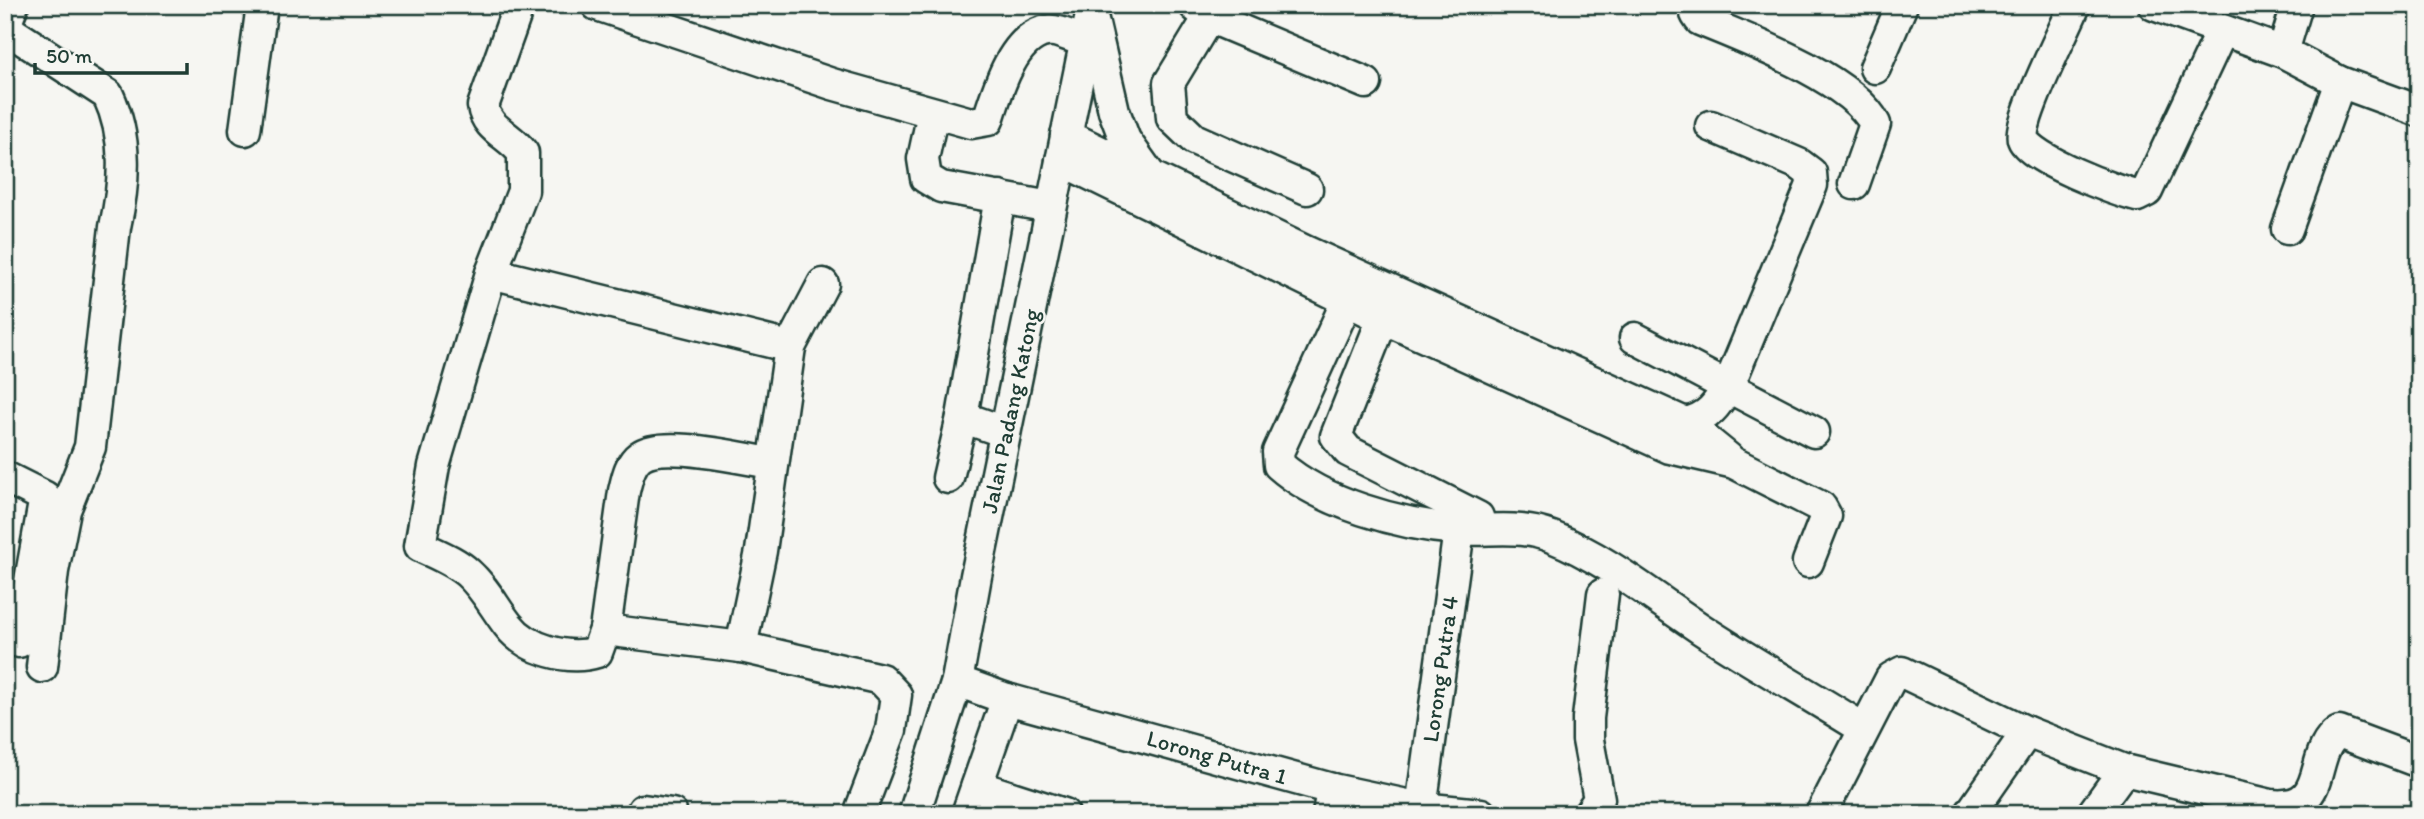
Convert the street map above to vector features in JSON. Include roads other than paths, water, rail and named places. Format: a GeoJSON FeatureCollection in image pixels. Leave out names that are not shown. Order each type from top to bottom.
{"type":"FeatureCollection","features":[{"type":"Feature","properties":{"kind":"street"},"geometry":{"type":"LineString","coordinates":[[5,477],[45,497],[12,639],[42,667],[53,571],[65,510],[90,447],[115,227],[122,193],[124,154],[116,111],[108,95],[13,33],[6,23],[13,5]]}},
{"type":"Feature","properties":{"kind":"street"},"geometry":{"type":"LineString","coordinates":[[245,130],[262,5]]}},
{"type":"Feature","properties":{"kind":"street"},"geometry":{"type":"LineString","coordinates":[[519,5],[483,106],[488,122],[517,144],[525,163],[523,191],[491,273],[434,466],[420,546],[466,571],[482,587],[509,627],[542,648],[580,657],[597,652],[605,630],[624,491],[630,470],[640,455],[665,449],[771,463]]}},
{"type":"Feature","properties":{"kind":"street"},"geometry":{"type":"LineString","coordinates":[[597,5],[832,84],[971,123],[988,120],[1015,56],[1028,37],[1049,30],[1084,41]]}},
{"type":"Feature","properties":{"kind":"street"},"geometry":{"type":"LineString","coordinates":[[1698,5],[1696,14],[1700,20],[1804,67],[1868,109],[1875,124],[1854,184]]}},
{"type":"Feature","properties":{"kind":"street"},"geometry":{"type":"LineString","coordinates":[[1875,68],[1902,5]]}},
{"type":"Feature","properties":{"kind":"street"},"geometry":{"type":"LineString","coordinates":[[2075,5],[2028,111],[2022,137],[2025,144],[2042,157],[2137,195],[2147,191],[2222,31]]}},
{"type":"Feature","properties":{"kind":"street"},"geometry":{"type":"LineString","coordinates":[[2154,5],[2283,52],[2340,82],[2419,111]]}},
{"type":"Feature","properties":{"kind":"street"},"geometry":{"type":"LineString","coordinates":[[2283,52],[2297,5]]}},
{"type":"Feature","properties":{"kind":"street"},"geometry":{"type":"LineString","coordinates":[[1093,9],[1114,111],[1125,140],[1153,178]]}},
{"type":"Feature","properties":{"kind":"street","name":"Jalan Padang Katong"},"geometry":{"type":"LineString","coordinates":[[914,814],[957,681],[1050,207],[1093,9]]}},
{"type":"Feature","properties":{"kind":"street"},"geometry":{"type":"LineString","coordinates":[[1307,189],[1194,139],[1172,118],[1169,83],[1201,11],[1366,83]]}},
{"type":"Feature","properties":{"kind":"street"},"geometry":{"type":"LineString","coordinates":[[2287,229],[2340,82]]}},
{"type":"Feature","properties":{"kind":"street"},"geometry":{"type":"LineString","coordinates":[[933,113],[923,159],[926,178],[941,187],[1050,207]]}},
{"type":"Feature","properties":{"kind":"street"},"geometry":{"type":"LineString","coordinates":[[1678,435],[1716,407],[1729,385],[1812,185],[1811,173],[1799,164],[1711,126]]}},
{"type":"Feature","properties":{"kind":"street"},"geometry":{"type":"LineString","coordinates":[[1063,148],[1153,178],[1302,265],[1347,301],[1383,318],[1678,435]]}},
{"type":"Feature","properties":{"kind":"street"},"geometry":{"type":"LineString","coordinates":[[1063,148],[1302,265],[1678,435],[1825,511],[1808,562]]}},
{"type":"Feature","properties":{"kind":"street"},"geometry":{"type":"LineString","coordinates":[[948,478],[962,417],[1000,197]]}},
{"type":"Feature","properties":{"kind":"street"},"geometry":{"type":"LineString","coordinates":[[491,273],[790,347]]}},
{"type":"Feature","properties":{"kind":"street"},"geometry":{"type":"LineString","coordinates":[[741,647],[761,551],[771,463],[790,347],[823,284]]}},
{"type":"Feature","properties":{"kind":"street"},"geometry":{"type":"LineString","coordinates":[[1347,301],[1278,452],[1279,465],[1336,499],[1397,519],[1470,529],[1515,528],[1549,536],[1583,552],[1715,638],[1864,729]]}},
{"type":"Feature","properties":{"kind":"street"},"geometry":{"type":"LineString","coordinates":[[1383,318],[1336,436],[1348,451],[1478,516],[1470,529]]}},
{"type":"Feature","properties":{"kind":"street"},"geometry":{"type":"LineString","coordinates":[[1635,338],[1814,432]]}},
{"type":"Feature","properties":{"kind":"street"},"geometry":{"type":"LineString","coordinates":[[962,417],[1005,432]]}},
{"type":"Feature","properties":{"kind":"street","name":"Lorong Putra 4"},"geometry":{"type":"LineString","coordinates":[[1421,808],[1470,529]]}},
{"type":"Feature","properties":{"kind":"street"},"geometry":{"type":"LineString","coordinates":[[1589,814],[1599,799],[1588,740],[1588,718],[1603,594]]}},
{"type":"Feature","properties":{"kind":"street"},"geometry":{"type":"LineString","coordinates":[[605,630],[741,647],[881,679],[895,695],[891,730],[859,814]]}},
{"type":"Feature","properties":{"kind":"street"},"geometry":{"type":"LineString","coordinates":[[1821,814],[1891,678],[1902,671],[2027,732],[2123,770],[2271,805],[2284,806],[2315,797],[2330,737],[2339,732],[2419,762]]}},
{"type":"Feature","properties":{"kind":"street","name":"Lorong Putra 1"},"geometry":{"type":"LineString","coordinates":[[957,681],[1330,802],[1481,814]]}},
{"type":"Feature","properties":{"kind":"street"},"geometry":{"type":"LineString","coordinates":[[967,814],[1007,699]]}},
{"type":"Feature","properties":{"kind":"street"},"geometry":{"type":"LineString","coordinates":[[1970,814],[2027,732]]}},
{"type":"Feature","properties":{"kind":"street"},"geometry":{"type":"LineString","coordinates":[[2092,814],[2123,770]]}},
{"type":"Feature","properties":{"kind":"street"},"geometry":{"type":"LineString","coordinates":[[977,786],[1064,814]]}}]}
